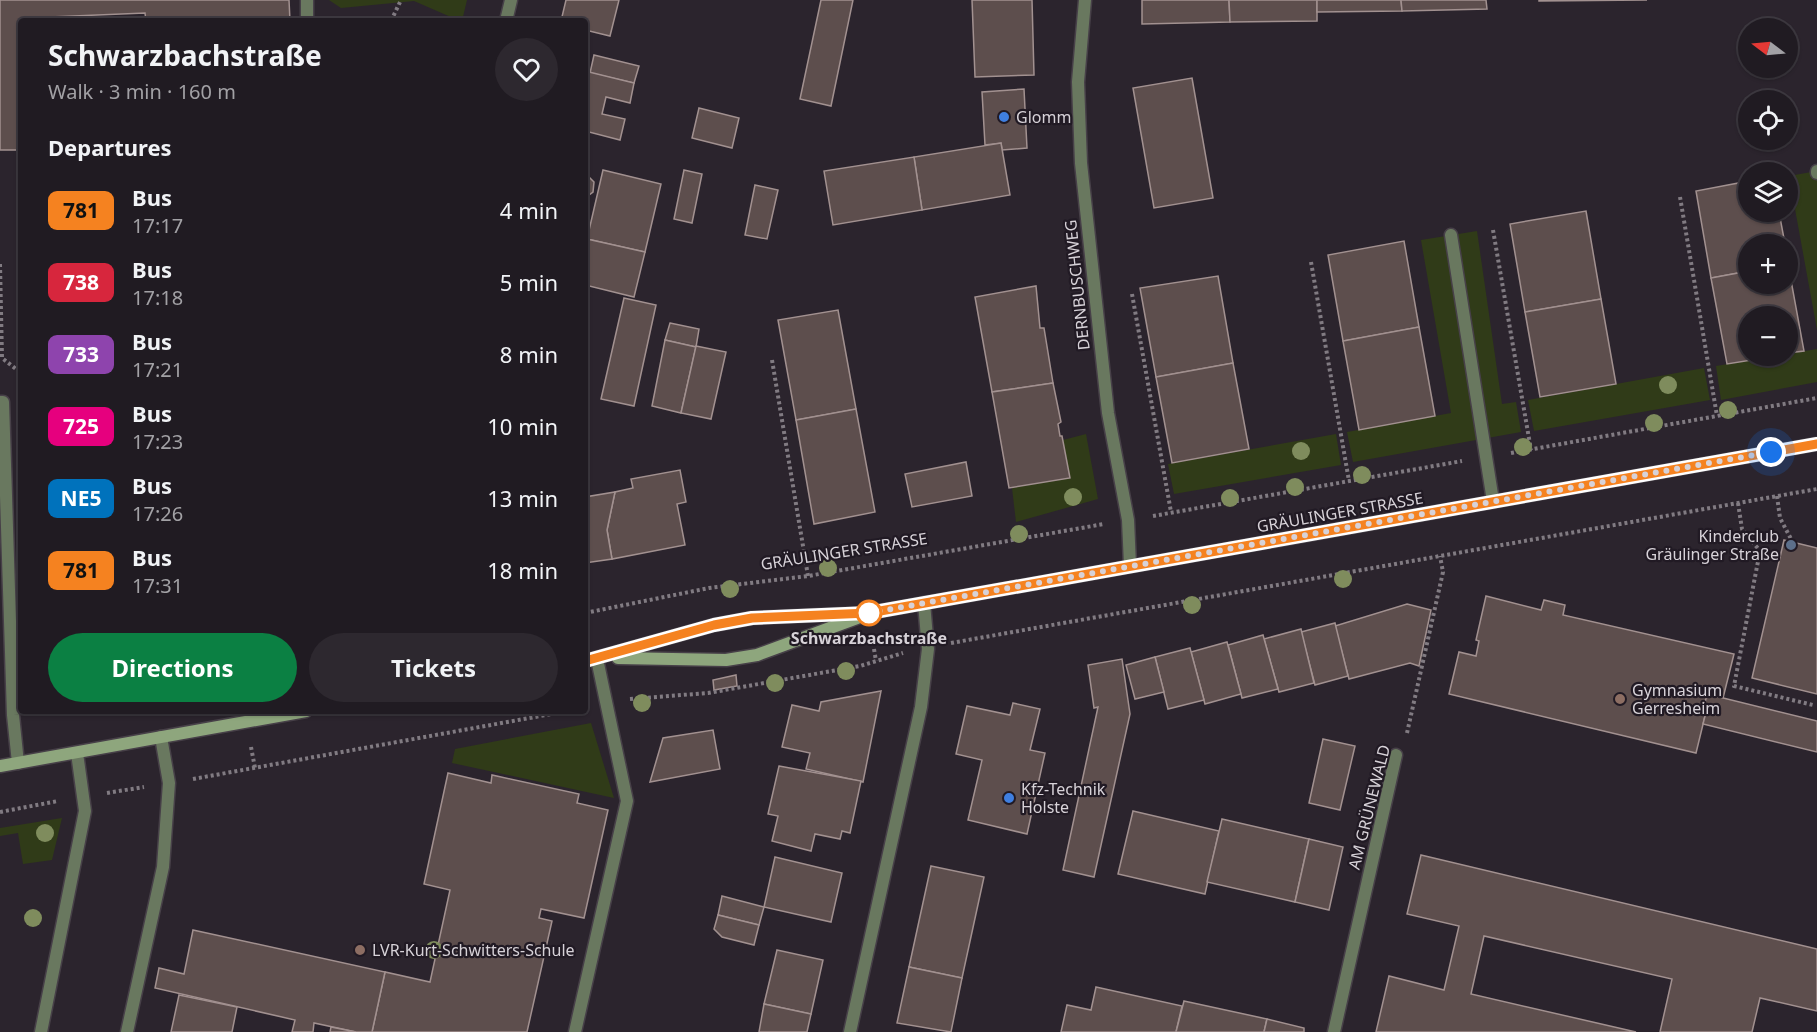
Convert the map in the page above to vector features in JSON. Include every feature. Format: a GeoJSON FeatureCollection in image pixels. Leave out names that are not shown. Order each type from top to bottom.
{"type":"FeatureCollection","features":[{"type":"Feature","properties":{"kind":"main road","name":"GRÄULINGER STRASSE"},"geometry":{"type":"LineString","coordinates":[[596,659],[714,625],[752,618],[869,613],[1817,444]]}},
{"type":"Feature","properties":{"kind":"main road","name":"GRÄULINGER STRASSE"},"geometry":{"type":"LineString","coordinates":[[596,659],[726,660],[757,655],[869,613]]}},
{"type":"Feature","properties":{"kind":"main road"},"geometry":{"type":"LineString","coordinates":[[0,766],[289,714]]}},
{"type":"Feature","properties":{"kind":"street"},"geometry":{"type":"LineString","coordinates":[[307,0],[307,18]]}},
{"type":"Feature","properties":{"kind":"street"},"geometry":{"type":"LineString","coordinates":[[507,18],[511,0]]}},
{"type":"Feature","properties":{"kind":"street","name":"DERNBUSCHWEG"},"geometry":{"type":"LineString","coordinates":[[1085,0],[1078,82],[1081,163],[1108,413],[1128,520],[1130,565]]}},
{"type":"Feature","properties":{"kind":"street"},"geometry":{"type":"LineString","coordinates":[[1451,235],[1493,501]]}},
{"type":"Feature","properties":{"kind":"street"},"geometry":{"type":"LineString","coordinates":[[1,402],[3,565],[18,763]]}},
{"type":"Feature","properties":{"kind":"street"},"geometry":{"type":"LineString","coordinates":[[850,1032],[921,707],[928,649],[924,603]]}},
{"type":"Feature","properties":{"kind":"street"},"geometry":{"type":"LineString","coordinates":[[575,1032],[627,801],[596,659]]}},
{"type":"Feature","properties":{"kind":"street"},"geometry":{"type":"LineString","coordinates":[[127,1032],[163,867],[169,783],[160,737]]}},
{"type":"Feature","properties":{"kind":"street"},"geometry":{"type":"LineString","coordinates":[[41,1032],[84,811],[76,753]]}},
{"type":"Feature","properties":{"kind":"street","name":"AM GRÜNEWALD"},"geometry":{"type":"LineString","coordinates":[[1334,1032],[1395,755]]}},
{"type":"Feature","properties":{"kind":"path"},"geometry":{"type":"LineString","coordinates":[[392,18],[401,0]]}},
{"type":"Feature","properties":{"kind":"path"},"geometry":{"type":"LineString","coordinates":[[1680,197],[1717,416]]}},
{"type":"Feature","properties":{"kind":"path"},"geometry":{"type":"LineString","coordinates":[[1492,230],[1531,450]]}},
{"type":"Feature","properties":{"kind":"path"},"geometry":{"type":"LineString","coordinates":[[1311,262],[1349,481]]}},
{"type":"Feature","properties":{"kind":"path"},"geometry":{"type":"LineString","coordinates":[[0,264],[2,358],[18,371]]}},
{"type":"Feature","properties":{"kind":"path"},"geometry":{"type":"LineString","coordinates":[[1132,294],[1171,513]]}},
{"type":"Feature","properties":{"kind":"path"},"geometry":{"type":"LineString","coordinates":[[772,360],[808,576]]}},
{"type":"Feature","properties":{"kind":"path"},"geometry":{"type":"LineString","coordinates":[[953,643],[1817,489]]}},
{"type":"Feature","properties":{"kind":"path"},"geometry":{"type":"LineString","coordinates":[[1778,496],[1780,518],[1791,539]]}},
{"type":"Feature","properties":{"kind":"path"},"geometry":{"type":"LineString","coordinates":[[1738,503],[1742,529],[1760,551],[1734,686],[1813,705]]}},
{"type":"Feature","properties":{"kind":"path","name":"GRÄULINGER STRASSE"},"geometry":{"type":"LineString","coordinates":[[588,612],[709,588],[808,576],[1108,523]]}},
{"type":"Feature","properties":{"kind":"path","name":"AM GRÜNEWALD"},"geometry":{"type":"LineString","coordinates":[[1395,755],[1407,733],[1443,572],[1440,556]]}},
{"type":"Feature","properties":{"kind":"path"},"geometry":{"type":"LineString","coordinates":[[874,649],[876,661]]}},
{"type":"Feature","properties":{"kind":"path"},"geometry":{"type":"LineString","coordinates":[[0,812],[552,714]]}},
{"type":"Feature","properties":{"kind":"path"},"geometry":{"type":"LineString","coordinates":[[252,755],[255,768]]}},
{"type":"Feature","properties":{"kind":"green space"},"geometry":{"type":"Polygon","coordinates":[[[329,0],[467,0],[463,18],[453,18],[414,1],[341,8],[329,0]]]}},
{"type":"Feature","properties":{"kind":"green space"},"geometry":{"type":"Polygon","coordinates":[[[1817,171],[1817,330],[1797,222],[1798,174],[1817,171]]]}},
{"type":"Feature","properties":{"kind":"green space"},"geometry":{"type":"Polygon","coordinates":[[[1477,231],[1502,404],[1516,402],[1521,432],[1353,462],[1347,432],[1451,413],[1421,240],[1477,231]]]}},
{"type":"Feature","properties":{"kind":"green space"},"geometry":{"type":"Polygon","coordinates":[[[1817,349],[1817,382],[1721,400],[1716,366],[1738,362],[1738,366],[1798,366],[1798,352],[1817,349]]]}},
{"type":"Feature","properties":{"kind":"green space"},"geometry":{"type":"Polygon","coordinates":[[[1704,368],[1710,400],[1534,431],[1528,400],[1704,368]]]}},
{"type":"Feature","properties":{"kind":"green space"},"geometry":{"type":"Polygon","coordinates":[[[1086,434],[1098,499],[1016,522],[1012,488],[1070,478],[1063,440],[1086,434]]]}},
{"type":"Feature","properties":{"kind":"green space"},"geometry":{"type":"Polygon","coordinates":[[[1336,434],[1341,465],[1174,494],[1168,464],[1336,434]]]}},
{"type":"Feature","properties":{"kind":"green space"},"geometry":{"type":"Polygon","coordinates":[[[591,723],[614,798],[452,763],[455,749],[591,723]]]}},
{"type":"Feature","properties":{"kind":"green space"},"geometry":{"type":"Polygon","coordinates":[[[62,818],[52,860],[23,864],[18,833],[0,836],[0,828],[62,818]]]}},
{"type":"Feature","properties":{"kind":"building"},"geometry":{"type":"Polygon","coordinates":[[[0,0],[289,0],[290,18],[146,18],[145,13],[18,18],[18,150],[0,150],[0,0]]]}},
{"type":"Feature","properties":{"kind":"building"},"geometry":{"type":"Polygon","coordinates":[[[566,0],[619,0],[610,36],[588,31],[588,18],[562,18],[566,0]]]}},
{"type":"Feature","properties":{"kind":"building"},"geometry":{"type":"Polygon","coordinates":[[[821,0],[853,0],[831,106],[800,99],[821,0]]]}},
{"type":"Feature","properties":{"kind":"building"},"geometry":{"type":"Polygon","coordinates":[[[972,0],[1032,0],[1034,75],[975,77],[972,0]]]}},
{"type":"Feature","properties":{"kind":"building"},"geometry":{"type":"Polygon","coordinates":[[[1142,0],[1229,0],[1230,22],[1142,24],[1142,0]]]}},
{"type":"Feature","properties":{"kind":"building"},"geometry":{"type":"Polygon","coordinates":[[[1229,0],[1317,0],[1317,21],[1230,22],[1229,0]]]}},
{"type":"Feature","properties":{"kind":"building"},"geometry":{"type":"Polygon","coordinates":[[[1317,0],[1401,0],[1402,11],[1317,12],[1317,0]]]}},
{"type":"Feature","properties":{"kind":"building"},"geometry":{"type":"Polygon","coordinates":[[[1401,0],[1486,0],[1487,9],[1402,11],[1401,0]]]}},
{"type":"Feature","properties":{"kind":"building"},"geometry":{"type":"Polygon","coordinates":[[[1539,0],[1647,0],[1539,1],[1539,0]]]}},
{"type":"Feature","properties":{"kind":"building"},"geometry":{"type":"Polygon","coordinates":[[[594,55],[639,66],[634,83],[590,73],[594,55]]]}},
{"type":"Feature","properties":{"kind":"building"},"geometry":{"type":"Polygon","coordinates":[[[588,72],[634,83],[630,103],[606,97],[602,114],[625,119],[620,140],[588,132],[588,72]]]}},
{"type":"Feature","properties":{"kind":"building"},"geometry":{"type":"Polygon","coordinates":[[[1192,78],[1213,198],[1154,208],[1133,88],[1192,78]]]}},
{"type":"Feature","properties":{"kind":"building","name":"Glomm"},"geometry":{"type":"Polygon","coordinates":[[[1024,89],[1027,148],[1002,150],[1001,143],[985,145],[982,92],[1024,89]]]}},
{"type":"Feature","properties":{"kind":"building"},"geometry":{"type":"Polygon","coordinates":[[[699,108],[739,118],[732,148],[692,138],[699,108]]]}},
{"type":"Feature","properties":{"kind":"building"},"geometry":{"type":"Polygon","coordinates":[[[1001,143],[1010,195],[922,210],[914,157],[1001,143]]]}},
{"type":"Feature","properties":{"kind":"building"},"geometry":{"type":"Polygon","coordinates":[[[914,157],[922,210],[833,225],[824,171],[914,157]]]}},
{"type":"Feature","properties":{"kind":"building"},"geometry":{"type":"Polygon","coordinates":[[[603,170],[661,184],[645,252],[588,239],[603,170]]]}},
{"type":"Feature","properties":{"kind":"building"},"geometry":{"type":"Polygon","coordinates":[[[684,170],[702,174],[692,223],[674,219],[684,170]]]}},
{"type":"Feature","properties":{"kind":"building"},"geometry":{"type":"Polygon","coordinates":[[[588,176],[594,182],[593,192],[588,196],[588,176]]]}},
{"type":"Feature","properties":{"kind":"building"},"geometry":{"type":"Polygon","coordinates":[[[1738,183],[1738,222],[1781,222],[1783,234],[1738,234],[1738,273],[1711,278],[1696,191],[1738,183]]]}},
{"type":"Feature","properties":{"kind":"building"},"geometry":{"type":"Polygon","coordinates":[[[755,185],[778,190],[767,239],[745,235],[755,185]]]}},
{"type":"Feature","properties":{"kind":"building"},"geometry":{"type":"Polygon","coordinates":[[[1586,211],[1601,299],[1525,312],[1510,224],[1586,211]]]}},
{"type":"Feature","properties":{"kind":"building"},"geometry":{"type":"Polygon","coordinates":[[[588,239],[645,252],[634,297],[588,286],[588,239]]]}},
{"type":"Feature","properties":{"kind":"building"},"geometry":{"type":"Polygon","coordinates":[[[1404,241],[1419,327],[1343,341],[1328,255],[1404,241]]]}},
{"type":"Feature","properties":{"kind":"building"},"geometry":{"type":"Polygon","coordinates":[[[1738,273],[1738,294],[1794,294],[1796,306],[1738,306],[1738,362],[1727,364],[1711,278],[1738,273]]]}},
{"type":"Feature","properties":{"kind":"building"},"geometry":{"type":"Polygon","coordinates":[[[1218,276],[1233,363],[1156,377],[1140,288],[1218,276]]]}},
{"type":"Feature","properties":{"kind":"building"},"geometry":{"type":"Polygon","coordinates":[[[1036,286],[1040,328],[1044,328],[1053,383],[992,392],[975,297],[1036,286]]]}},
{"type":"Feature","properties":{"kind":"building"},"geometry":{"type":"Polygon","coordinates":[[[624,298],[656,305],[634,406],[601,399],[624,298]]]}},
{"type":"Feature","properties":{"kind":"building"},"geometry":{"type":"Polygon","coordinates":[[[1601,299],[1616,384],[1540,397],[1525,312],[1601,299]]]}},
{"type":"Feature","properties":{"kind":"building"},"geometry":{"type":"Polygon","coordinates":[[[838,310],[856,409],[796,420],[778,320],[838,310]]]}},
{"type":"Feature","properties":{"kind":"building"},"geometry":{"type":"Polygon","coordinates":[[[1798,318],[1804,351],[1798,352],[1798,318]]]}},
{"type":"Feature","properties":{"kind":"building"},"geometry":{"type":"Polygon","coordinates":[[[670,323],[699,329],[696,347],[665,340],[670,323]]]}},
{"type":"Feature","properties":{"kind":"building"},"geometry":{"type":"Polygon","coordinates":[[[1419,327],[1435,416],[1359,430],[1343,341],[1419,327]]]}},
{"type":"Feature","properties":{"kind":"building"},"geometry":{"type":"Polygon","coordinates":[[[665,340],[696,347],[681,413],[652,406],[665,340]]]}},
{"type":"Feature","properties":{"kind":"building"},"geometry":{"type":"Polygon","coordinates":[[[696,346],[726,352],[711,419],[681,413],[696,346]]]}},
{"type":"Feature","properties":{"kind":"building"},"geometry":{"type":"Polygon","coordinates":[[[1233,363],[1249,449],[1172,463],[1156,377],[1233,363]]]}},
{"type":"Feature","properties":{"kind":"building"},"geometry":{"type":"Polygon","coordinates":[[[1053,383],[1061,422],[1058,424],[1060,436],[1062,436],[1070,478],[1009,488],[992,392],[1053,383]]]}},
{"type":"Feature","properties":{"kind":"building"},"geometry":{"type":"Polygon","coordinates":[[[856,409],[875,512],[814,524],[796,420],[856,409]]]}},
{"type":"Feature","properties":{"kind":"building"},"geometry":{"type":"Polygon","coordinates":[[[966,462],[972,496],[912,507],[905,474],[966,462]]]}},
{"type":"Feature","properties":{"kind":"building"},"geometry":{"type":"Polygon","coordinates":[[[680,470],[686,502],[677,504],[685,545],[612,559],[607,530],[615,492],[633,488],[631,479],[680,470]]]}},
{"type":"Feature","properties":{"kind":"building"},"geometry":{"type":"Polygon","coordinates":[[[615,492],[607,530],[612,559],[588,563],[588,496],[615,492]]]}},
{"type":"Feature","properties":{"kind":"building"},"geometry":{"type":"Polygon","coordinates":[[[1784,540],[1817,548],[1817,694],[1752,678],[1784,540]]]}},
{"type":"Feature","properties":{"kind":"building"},"geometry":{"type":"Polygon","coordinates":[[[1486,596],[1541,610],[1544,600],[1565,605],[1563,615],[1734,654],[1723,698],[1707,694],[1704,707],[1707,708],[1696,753],[1449,694],[1459,652],[1476,656],[1479,641],[1476,640],[1486,596]]]}},
{"type":"Feature","properties":{"kind":"building"},"geometry":{"type":"Polygon","coordinates":[[[1407,604],[1431,610],[1419,666],[1410,663],[1349,679],[1335,626],[1407,604]]]}},
{"type":"Feature","properties":{"kind":"building"},"geometry":{"type":"Polygon","coordinates":[[[1335,623],[1348,676],[1315,685],[1301,632],[1335,623]]]}},
{"type":"Feature","properties":{"kind":"building"},"geometry":{"type":"Polygon","coordinates":[[[1301,629],[1314,683],[1279,692],[1264,639],[1301,629]]]}},
{"type":"Feature","properties":{"kind":"building"},"geometry":{"type":"Polygon","coordinates":[[[1263,635],[1278,689],[1242,698],[1228,645],[1263,635]]]}},
{"type":"Feature","properties":{"kind":"building"},"geometry":{"type":"Polygon","coordinates":[[[1227,642],[1241,694],[1205,704],[1191,652],[1227,642]]]}},
{"type":"Feature","properties":{"kind":"building"},"geometry":{"type":"Polygon","coordinates":[[[1190,648],[1204,700],[1168,709],[1155,657],[1190,648]]]}},
{"type":"Feature","properties":{"kind":"building"},"geometry":{"type":"Polygon","coordinates":[[[1155,657],[1164,692],[1135,699],[1126,665],[1155,657]]]}},
{"type":"Feature","properties":{"kind":"building"},"geometry":{"type":"Polygon","coordinates":[[[1122,659],[1130,714],[1094,877],[1063,870],[1098,707],[1094,708],[1088,665],[1122,659]]]}},
{"type":"Feature","properties":{"kind":"building"},"geometry":{"type":"Polygon","coordinates":[[[736,675],[737,686],[714,690],[713,680],[736,675]]]}},
{"type":"Feature","properties":{"kind":"building"},"geometry":{"type":"Polygon","coordinates":[[[881,691],[863,782],[806,769],[810,753],[782,747],[792,705],[819,711],[821,702],[881,691]]]}},
{"type":"Feature","properties":{"kind":"building"},"geometry":{"type":"Polygon","coordinates":[[[1707,694],[1817,721],[1817,752],[1703,724],[1707,708],[1704,707],[1707,694]]]}},
{"type":"Feature","properties":{"kind":"building"},"geometry":{"type":"Polygon","coordinates":[[[1013,703],[1040,709],[1030,750],[1045,753],[1027,834],[968,820],[982,760],[956,754],[967,706],[1010,715],[1013,703]]]}},
{"type":"Feature","properties":{"kind":"building"},"geometry":{"type":"Polygon","coordinates":[[[713,730],[720,769],[650,782],[663,738],[713,730]]]}},
{"type":"Feature","properties":{"kind":"building"},"geometry":{"type":"Polygon","coordinates":[[[1323,739],[1355,746],[1340,810],[1309,803],[1323,739]]]}},
{"type":"Feature","properties":{"kind":"building"},"geometry":{"type":"Polygon","coordinates":[[[779,766],[861,781],[850,833],[842,831],[840,839],[815,834],[811,851],[772,841],[778,816],[768,814],[779,766]]]}},
{"type":"Feature","properties":{"kind":"building"},"geometry":{"type":"Polygon","coordinates":[[[448,773],[491,783],[492,775],[579,794],[577,803],[608,810],[584,918],[541,909],[539,918],[552,921],[527,1032],[372,1032],[385,972],[430,982],[450,890],[424,884],[448,773]]]}},
{"type":"Feature","properties":{"kind":"building"},"geometry":{"type":"Polygon","coordinates":[[[1133,811],[1219,831],[1205,894],[1118,874],[1133,811]]]}},
{"type":"Feature","properties":{"kind":"building"},"geometry":{"type":"Polygon","coordinates":[[[1222,819],[1309,839],[1295,902],[1207,882],[1222,819]]]}},
{"type":"Feature","properties":{"kind":"building"},"geometry":{"type":"Polygon","coordinates":[[[1309,839],[1343,847],[1329,910],[1295,902],[1309,839]]]}},
{"type":"Feature","properties":{"kind":"building"},"geometry":{"type":"Polygon","coordinates":[[[1421,855],[1817,949],[1817,1011],[1760,998],[1752,1032],[1660,1032],[1672,979],[1484,936],[1471,994],[1636,1032],[1376,1032],[1389,976],[1444,990],[1459,926],[1407,914],[1421,855]]]}},
{"type":"Feature","properties":{"kind":"building"},"geometry":{"type":"Polygon","coordinates":[[[775,857],[842,873],[831,922],[764,907],[775,857]]]}},
{"type":"Feature","properties":{"kind":"building"},"geometry":{"type":"Polygon","coordinates":[[[931,866],[984,877],[962,978],[909,967],[931,866]]]}},
{"type":"Feature","properties":{"kind":"building"},"geometry":{"type":"Polygon","coordinates":[[[722,896],[764,907],[759,925],[718,915],[722,896]]]}},
{"type":"Feature","properties":{"kind":"building"},"geometry":{"type":"Polygon","coordinates":[[[718,915],[759,925],[754,945],[722,937],[714,929],[718,915]]]}},
{"type":"Feature","properties":{"kind":"building"},"geometry":{"type":"Polygon","coordinates":[[[193,930],[385,972],[372,1032],[356,1032],[314,1023],[313,1032],[292,1032],[295,1020],[155,988],[159,968],[184,974],[193,930]]]}},
{"type":"Feature","properties":{"kind":"building"},"geometry":{"type":"Polygon","coordinates":[[[777,950],[823,960],[811,1014],[764,1004],[777,950]]]}},
{"type":"Feature","properties":{"kind":"building"},"geometry":{"type":"Polygon","coordinates":[[[909,967],[962,978],[951,1032],[897,1023],[909,967]]]}},
{"type":"Feature","properties":{"kind":"building"},"geometry":{"type":"Polygon","coordinates":[[[1096,987],[1182,1006],[1176,1032],[1061,1032],[1067,1005],[1091,1010],[1096,987]]]}},
{"type":"Feature","properties":{"kind":"building"},"geometry":{"type":"Polygon","coordinates":[[[179,995],[237,1007],[232,1032],[171,1032],[179,995]]]}},
{"type":"Feature","properties":{"kind":"building"},"geometry":{"type":"Polygon","coordinates":[[[1184,1001],[1267,1019],[1264,1032],[1176,1032],[1184,1001]]]}},
{"type":"Feature","properties":{"kind":"building"},"geometry":{"type":"Polygon","coordinates":[[[764,1004],[811,1014],[807,1032],[759,1032],[764,1004]]]}},
{"type":"Feature","properties":{"kind":"building"},"geometry":{"type":"Polygon","coordinates":[[[1267,1019],[1304,1028],[1304,1032],[1264,1032],[1267,1019]]]}},
{"type":"Feature","properties":{"kind":"building"},"geometry":{"type":"Polygon","coordinates":[[[331,1027],[356,1032],[330,1032],[331,1027]]]}},
{"type":"Feature","properties":{"kind":"bus line","name":"781"},"geometry":{"type":"LineString","coordinates":[[588,660],[714,625],[752,618],[869,613],[1817,444]]}},
{"type":"Feature","properties":{"kind":"place","name":"Glomm"},"geometry":{"type":"Point","coordinates":[1004,117]}},
{"type":"Feature","properties":{"kind":"place","name":"Kinderclub Gräulinger Straße"},"geometry":{"type":"Point","coordinates":[1791,545]}},
{"type":"Feature","properties":{"kind":"place","name":"Schwarzbachstraße"},"geometry":{"type":"Point","coordinates":[869,613]}},
{"type":"Feature","properties":{"kind":"place","name":"Gymnasium Gerresheim"},"geometry":{"type":"Point","coordinates":[1620,699]}},
{"type":"Feature","properties":{"kind":"place","name":"Kfz-Technik Holste"},"geometry":{"type":"Point","coordinates":[1009,798]}},
{"type":"Feature","properties":{"kind":"place","name":"LVR-Kurt-Schwitters-Schule"},"geometry":{"type":"Point","coordinates":[360,950]}},
{"type":"Feature","properties":{"kind":"route"},"geometry":{"type":"LineString","coordinates":[[869,613],[1771,452]]}}]}
